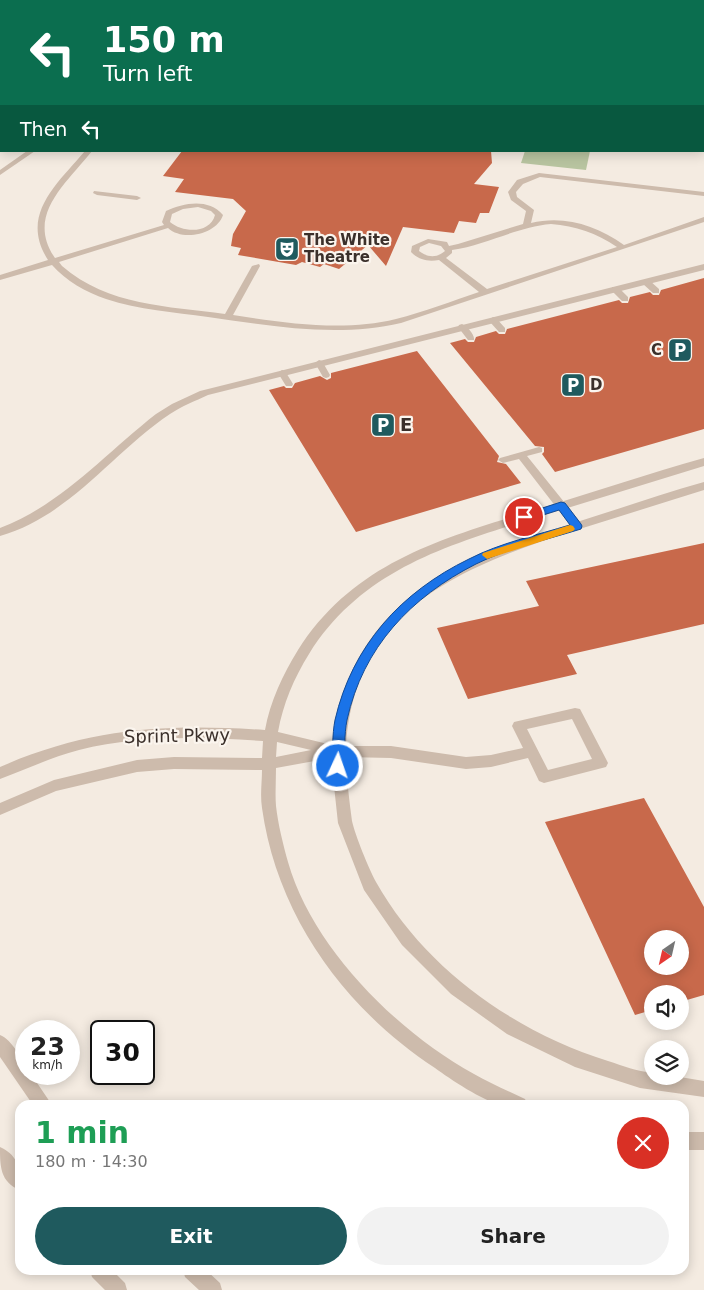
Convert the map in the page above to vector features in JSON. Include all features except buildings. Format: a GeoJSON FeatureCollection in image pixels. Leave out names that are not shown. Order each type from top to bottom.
{"type":"FeatureCollection","features":[{"type":"Feature","properties":{"kind":"street"},"geometry":{"type":"LineString","coordinates":[[0,532],[34,517],[56,503],[160,416],[180,403],[223,387],[704,267]]}},
{"type":"Feature","properties":{"kind":"street"},"geometry":{"type":"LineString","coordinates":[[509,1100],[473,1083],[436,1061],[376,1012],[331,960],[299,909],[277,852],[267,795],[271,736],[283,692],[304,652],[329,618],[354,594],[397,564],[419,552],[445,542],[704,462]]}},
{"type":"Feature","properties":{"kind":"street"},"geometry":{"type":"LineString","coordinates":[[704,486],[494,552],[449,574],[413,598],[381,632],[357,670],[343,711],[338,751],[338,781],[342,810],[362,867],[378,898],[396,925],[417,952],[449,983],[516,1032],[558,1053],[600,1069],[638,1080],[679,1088],[704,1089]]}},
{"type":"Feature","properties":{"kind":"street"},"geometry":{"type":"LineString","coordinates":[[575,713],[601,762],[544,777],[532,752],[519,726],[575,713]]}},
{"type":"Feature","properties":{"kind":"street","name":"Sprint Pkwy"},"geometry":{"type":"LineString","coordinates":[[0,773],[55,751],[86,742],[119,736],[174,732],[271,736],[338,751]]}},
{"type":"Feature","properties":{"kind":"street"},"geometry":{"type":"LineString","coordinates":[[338,751],[391,752],[466,763],[491,761],[532,752]]}},
{"type":"Feature","properties":{"kind":"street","name":"Sprint Pkwy"},"geometry":{"type":"LineString","coordinates":[[0,809],[54,786],[137,766],[174,763],[268,764],[338,751]]}},
{"type":"Feature","properties":{"kind":"street"},"geometry":{"type":"LineString","coordinates":[[0,1043],[40,1100]]}},
{"type":"Feature","properties":{"kind":"street"},"geometry":{"type":"LineString","coordinates":[[689,1141],[704,1141]]}},
{"type":"Feature","properties":{"kind":"street"},"geometry":{"type":"LineString","coordinates":[[0,1156],[15,1175]]}},
{"type":"Feature","properties":{"kind":"street"},"geometry":{"type":"LineString","coordinates":[[104,1275],[118,1290]]}},
{"type":"Feature","properties":{"kind":"street"},"geometry":{"type":"LineString","coordinates":[[197,1275],[213,1290]]}},
{"type":"Feature","properties":{"kind":"lane"},"geometry":{"type":"LineString","coordinates":[[0,173],[29,152]]}},
{"type":"Feature","properties":{"kind":"lane"},"geometry":{"type":"LineString","coordinates":[[88,152],[52,197],[42,214],[41,238],[53,260],[76,281],[96,292],[122,301],[228,317],[323,328],[369,326],[398,320],[704,219]]}},
{"type":"Feature","properties":{"kind":"lane"},"geometry":{"type":"LineString","coordinates":[[0,163],[9,167]]}},
{"type":"Feature","properties":{"kind":"lane"},"geometry":{"type":"LineString","coordinates":[[526,226],[530,210],[514,198],[512,192],[520,182],[539,175],[704,194]]}},
{"type":"Feature","properties":{"kind":"lane"},"geometry":{"type":"LineString","coordinates":[[97,194],[137,198]]}},
{"type":"Feature","properties":{"kind":"lane"},"geometry":{"type":"LineString","coordinates":[[0,278],[53,260],[168,226],[182,232],[200,232],[216,225],[220,216],[212,208],[206,206],[181,207],[174,210],[166,218],[168,226]]}},
{"type":"Feature","properties":{"kind":"lane"},"geometry":{"type":"LineString","coordinates":[[448,248],[468,245],[526,226],[548,223],[586,227],[607,236],[622,247]]}},
{"type":"Feature","properties":{"kind":"lane"},"geometry":{"type":"LineString","coordinates":[[434,241],[444,244],[448,248],[447,255],[433,259],[422,257],[415,252],[416,246],[423,242],[434,241]]}},
{"type":"Feature","properties":{"kind":"lane"},"geometry":{"type":"LineString","coordinates":[[441,258],[485,292]]}},
{"type":"Feature","properties":{"kind":"lane"},"geometry":{"type":"LineString","coordinates":[[228,317],[256,266]]}},
{"type":"Feature","properties":{"kind":"lane"},"geometry":{"type":"LineString","coordinates":[[646,282],[656,291]]}},
{"type":"Feature","properties":{"kind":"lane"},"geometry":{"type":"LineString","coordinates":[[615,290],[625,299]]}},
{"type":"Feature","properties":{"kind":"lane"},"geometry":{"type":"LineString","coordinates":[[493,320],[502,330]]}},
{"type":"Feature","properties":{"kind":"lane"},"geometry":{"type":"LineString","coordinates":[[462,328],[471,338]]}},
{"type":"Feature","properties":{"kind":"lane"},"geometry":{"type":"LineString","coordinates":[[319,363],[326,375]]}},
{"type":"Feature","properties":{"kind":"lane"},"geometry":{"type":"LineString","coordinates":[[282,373],[290,384]]}},
{"type":"Feature","properties":{"kind":"lane"},"geometry":{"type":"LineString","coordinates":[[502,460],[539,450]]}},
{"type":"Feature","properties":{"kind":"lane"},"geometry":{"type":"LineString","coordinates":[[521,455],[577,526]]}},
{"type":"Feature","properties":{"kind":"green space"},"geometry":{"type":"Polygon","coordinates":[[[525,152],[590,152],[586,170],[521,163],[525,152]]]}},
{"type":"Feature","properties":{"kind":"slow traffic"},"geometry":{"type":"LineString","coordinates":[[487,555],[570,529]]}},
{"type":"Feature","properties":{"kind":"place","name":"The White Theatre"},"geometry":{"type":"Point","coordinates":[287,249]}},
{"type":"Feature","properties":{"kind":"place","name":"C"},"geometry":{"type":"Point","coordinates":[680,350]}},
{"type":"Feature","properties":{"kind":"place","name":"D"},"geometry":{"type":"Point","coordinates":[573,385]}},
{"type":"Feature","properties":{"kind":"place","name":"E"},"geometry":{"type":"Point","coordinates":[383,425]}},
{"type":"Feature","properties":{"kind":"route"},"geometry":{"type":"LineString","coordinates":[[338,766],[341,722],[349,689],[367,653],[381,632],[397,614],[413,598],[429,586],[473,561],[494,552],[577,526],[561,506],[524,517]]}}]}
